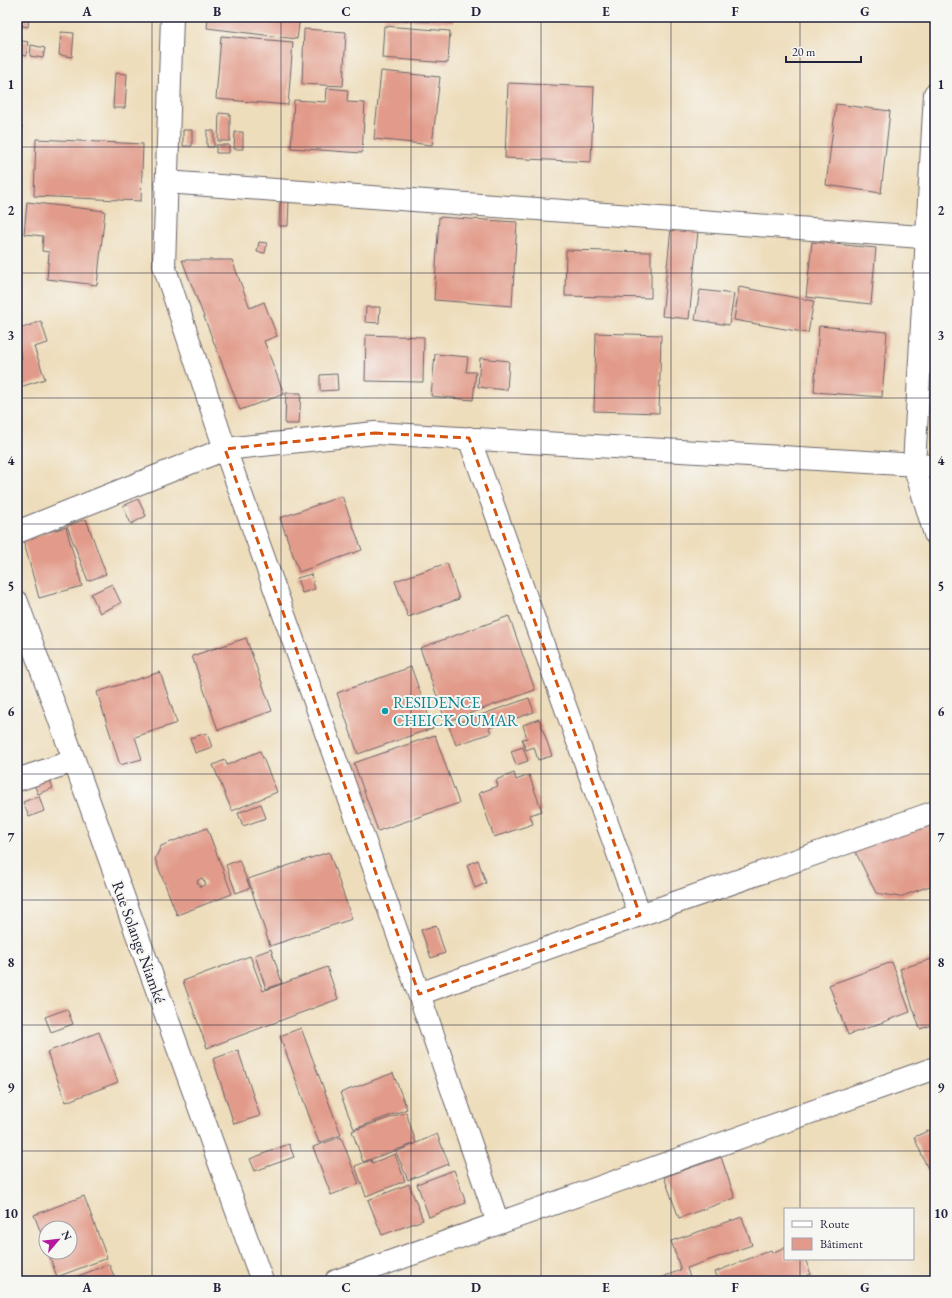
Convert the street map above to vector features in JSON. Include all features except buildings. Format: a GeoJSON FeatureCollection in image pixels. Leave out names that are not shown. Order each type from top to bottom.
{"type":"FeatureCollection","features":[{"type":"Feature","properties":{"kind":"street"},"geometry":{"type":"LineString","coordinates":[[172,17],[164,266],[225,449],[419,994],[498,1223]]}},
{"type":"Feature","properties":{"kind":"street"},"geometry":{"type":"LineString","coordinates":[[935,94],[924,466],[935,534]]}},
{"type":"Feature","properties":{"kind":"street"},"geometry":{"type":"LineString","coordinates":[[166,182],[931,238]]}},
{"type":"Feature","properties":{"kind":"street"},"geometry":{"type":"LineString","coordinates":[[17,532],[225,449],[376,433],[924,466]]}},
{"type":"Feature","properties":{"kind":"street"},"geometry":{"type":"LineString","coordinates":[[469,438],[640,915]]}},
{"type":"Feature","properties":{"kind":"street","name":"Rue Solange Niamké"},"geometry":{"type":"LineString","coordinates":[[17,602],[262,1281]]}},
{"type":"Feature","properties":{"kind":"street"},"geometry":{"type":"LineString","coordinates":[[17,780],[74,761]]}},
{"type":"Feature","properties":{"kind":"street"},"geometry":{"type":"LineString","coordinates":[[419,994],[935,812]]}},
{"type":"Feature","properties":{"kind":"street"},"geometry":{"type":"LineString","coordinates":[[336,1281],[935,1068]]}},
{"type":"Feature","properties":{"kind":"highlighted area"},"geometry":{"type":"Polygon","coordinates":[[[375,433],[469,438],[640,915],[419,994],[225,449],[375,433]]]}},
{"type":"Feature","properties":{"kind":"place","name":"RESIDENCE CHEICK OUMAR"},"geometry":{"type":"Point","coordinates":[385,711]}}]}
